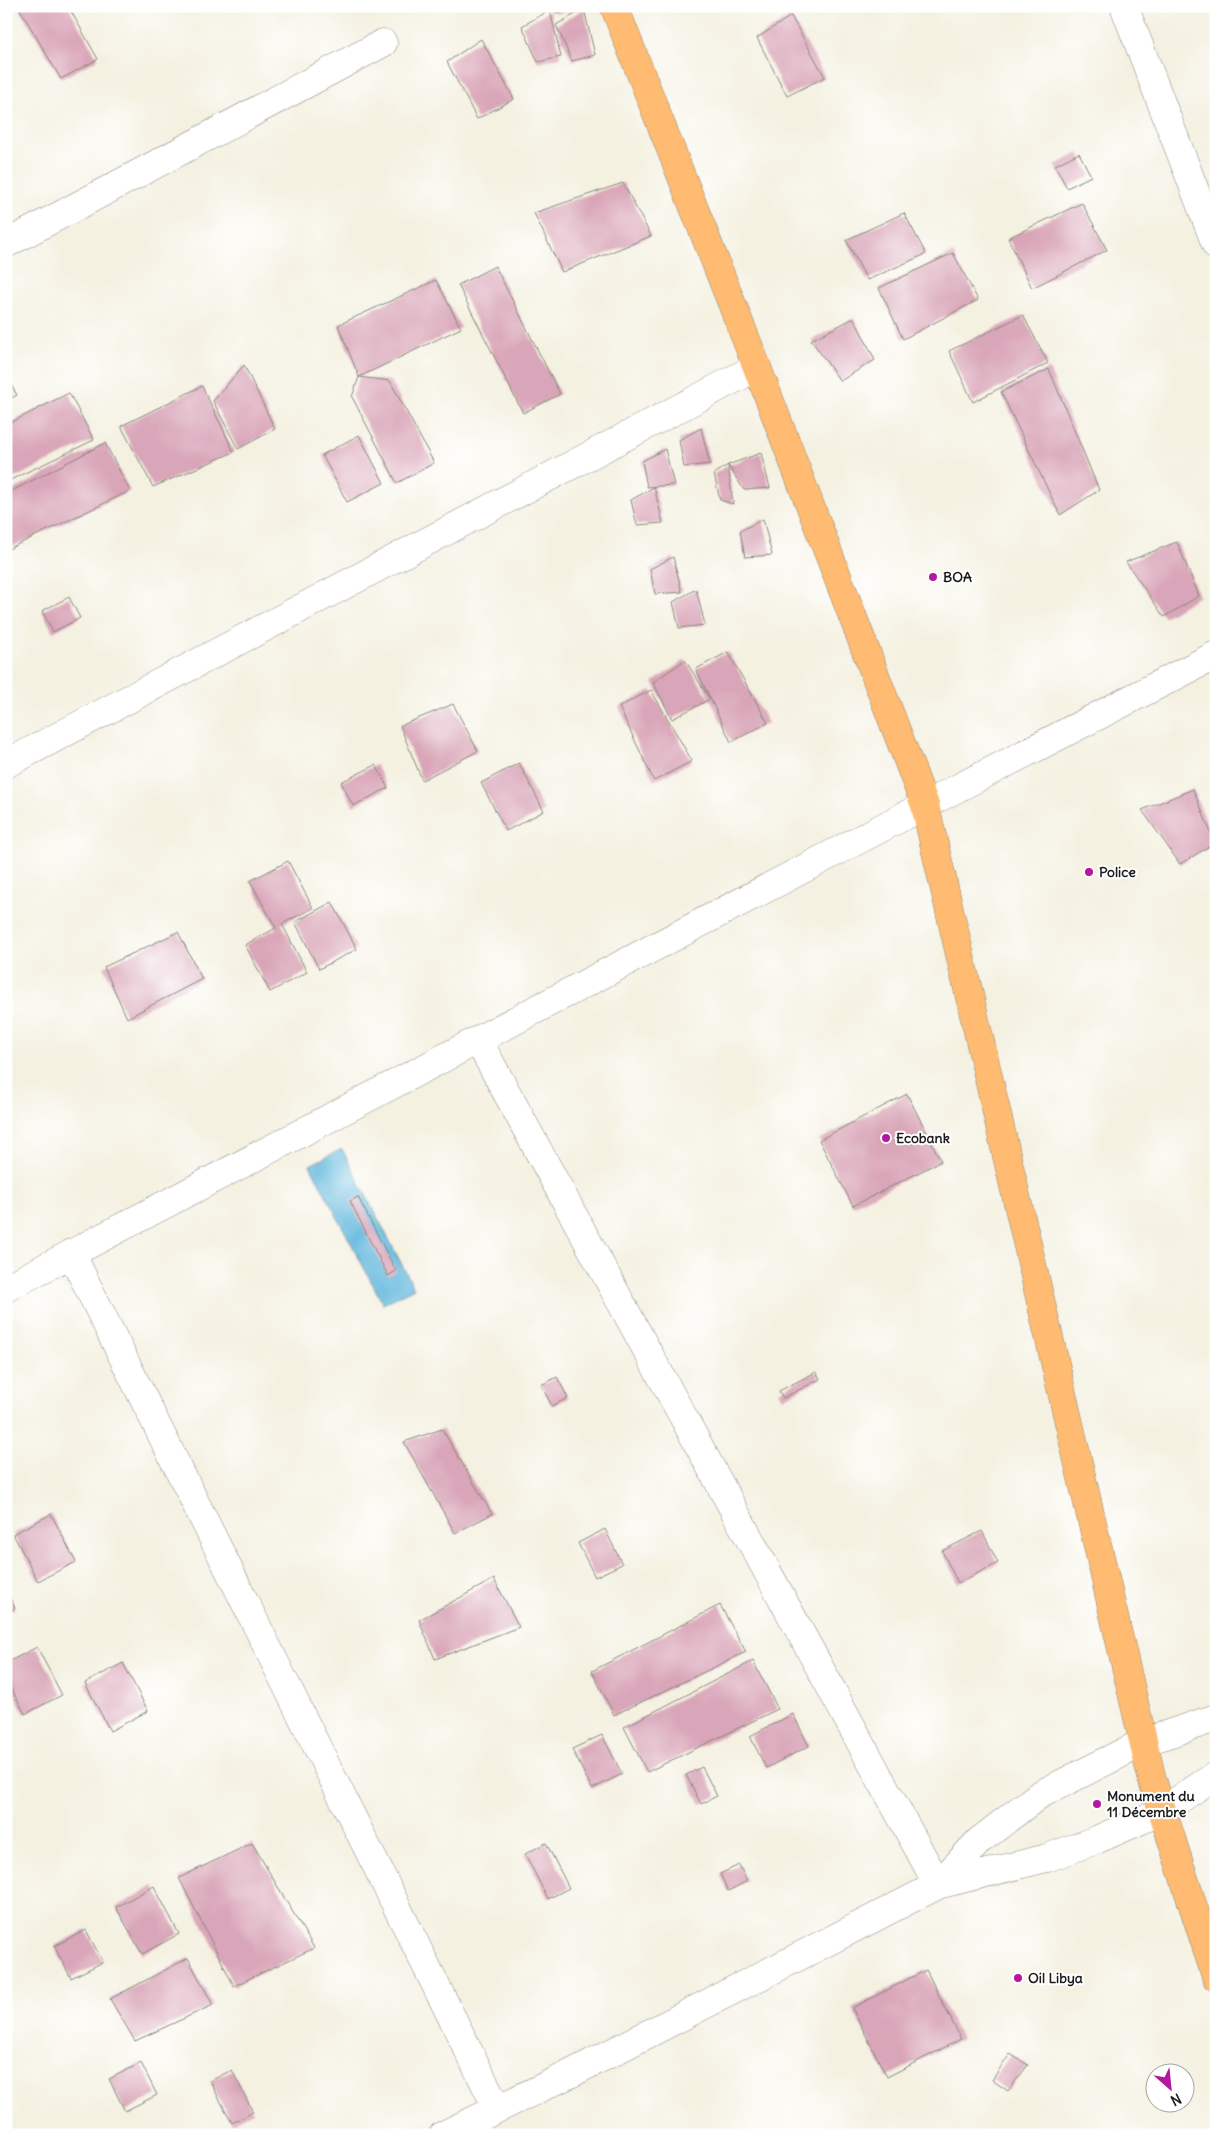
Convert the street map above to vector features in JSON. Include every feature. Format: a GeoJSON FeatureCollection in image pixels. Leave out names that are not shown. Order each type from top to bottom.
{"type":"FeatureCollection","features":[{"type":"Feature","properties":{"kind":"main road"},"geometry":{"type":"LineString","coordinates":[[614,6],[757,367],[925,805],[1144,1742],[1162,1811],[1216,1977]]}},
{"type":"Feature","properties":{"kind":"street"},"geometry":{"type":"LineString","coordinates":[[1124,6],[1216,245]]}},
{"type":"Feature","properties":{"kind":"street"},"geometry":{"type":"LineString","coordinates":[[6,244],[383,43]]}},
{"type":"Feature","properties":{"kind":"street"},"geometry":{"type":"LineString","coordinates":[[6,764],[757,367]]}},
{"type":"Feature","properties":{"kind":"street"},"geometry":{"type":"LineString","coordinates":[[6,1288],[925,805],[1216,655]]}},
{"type":"Feature","properties":{"kind":"street"},"geometry":{"type":"LineString","coordinates":[[478,1040],[938,1885]]}},
{"type":"Feature","properties":{"kind":"street"},"geometry":{"type":"LineString","coordinates":[[71,1253],[498,2108]]}},
{"type":"Feature","properties":{"kind":"street"},"geometry":{"type":"LineString","coordinates":[[938,1885],[979,1841],[1039,1795],[1144,1742],[1216,1718]]}},
{"type":"Feature","properties":{"kind":"street"},"geometry":{"type":"LineString","coordinates":[[443,2135],[568,2074],[938,1885],[1047,1858],[1162,1811],[1216,1775]]}},
{"type":"Feature","properties":{"kind":"water"},"geometry":{"type":"Polygon","coordinates":[[[342,1149],[414,1288],[383,1304],[310,1165],[342,1149]]]}},
{"type":"Feature","properties":{"kind":"building"},"geometry":{"type":"Polygon","coordinates":[[[18,6],[68,6],[98,59],[61,79],[18,6]]]}},
{"type":"Feature","properties":{"kind":"building"},"geometry":{"type":"Polygon","coordinates":[[[553,6],[583,6],[584,9],[556,13],[553,6]]]}},
{"type":"Feature","properties":{"kind":"building"},"geometry":{"type":"Polygon","coordinates":[[[584,9],[595,55],[572,61],[556,25],[584,9]]]}},
{"type":"Feature","properties":{"kind":"building"},"geometry":{"type":"Polygon","coordinates":[[[550,10],[561,57],[538,62],[522,26],[550,10]]]}},
{"type":"Feature","properties":{"kind":"building"},"geometry":{"type":"Polygon","coordinates":[[[791,16],[825,77],[787,96],[757,38],[791,16]]]}},
{"type":"Feature","properties":{"kind":"building"},"geometry":{"type":"Polygon","coordinates":[[[481,39],[514,99],[477,119],[447,62],[481,39]]]}},
{"type":"Feature","properties":{"kind":"building"},"geometry":{"type":"Polygon","coordinates":[[[1079,153],[1091,176],[1067,188],[1055,165],[1079,153]]]}},
{"type":"Feature","properties":{"kind":"building"},"geometry":{"type":"Polygon","coordinates":[[[623,183],[651,236],[562,272],[534,213],[623,183]]]}},
{"type":"Feature","properties":{"kind":"building"},"geometry":{"type":"Polygon","coordinates":[[[1082,203],[1107,250],[1032,288],[1008,238],[1082,203]]]}},
{"type":"Feature","properties":{"kind":"building"},"geometry":{"type":"Polygon","coordinates":[[[904,213],[926,254],[867,280],[846,240],[904,213]]]}},
{"type":"Feature","properties":{"kind":"building"},"geometry":{"type":"Polygon","coordinates":[[[953,253],[978,300],[903,339],[879,288],[953,253]]]}},
{"type":"Feature","properties":{"kind":"building"},"geometry":{"type":"Polygon","coordinates":[[[495,266],[560,394],[523,413],[458,285],[495,266]]]}},
{"type":"Feature","properties":{"kind":"building"},"geometry":{"type":"Polygon","coordinates":[[[436,280],[461,328],[359,377],[338,325],[436,280]]]}},
{"type":"Feature","properties":{"kind":"building"},"geometry":{"type":"Polygon","coordinates":[[[1023,315],[1048,363],[973,402],[949,351],[1023,315]]]}},
{"type":"Feature","properties":{"kind":"building"},"geometry":{"type":"Polygon","coordinates":[[[854,318],[875,360],[840,381],[811,340],[854,318]]]}},
{"type":"Feature","properties":{"kind":"building"},"geometry":{"type":"Polygon","coordinates":[[[244,365],[275,429],[238,449],[213,401],[244,365]]]}},
{"type":"Feature","properties":{"kind":"building"},"geometry":{"type":"Polygon","coordinates":[[[1049,369],[1099,490],[1060,515],[1001,392],[1049,369]]]}},
{"type":"Feature","properties":{"kind":"building"},"geometry":{"type":"Polygon","coordinates":[[[6,376],[17,395],[6,401],[6,376]]]}},
{"type":"Feature","properties":{"kind":"building"},"geometry":{"type":"Polygon","coordinates":[[[359,377],[390,381],[434,463],[397,483],[352,397],[359,377]]]}},
{"type":"Feature","properties":{"kind":"building"},"geometry":{"type":"Polygon","coordinates":[[[202,386],[234,452],[153,487],[121,426],[202,386]]]}},
{"type":"Feature","properties":{"kind":"building"},"geometry":{"type":"Polygon","coordinates":[[[69,393],[94,440],[6,482],[6,425],[69,393]]]}},
{"type":"Feature","properties":{"kind":"building"},"geometry":{"type":"Polygon","coordinates":[[[701,428],[710,464],[684,467],[679,440],[701,428]]]}},
{"type":"Feature","properties":{"kind":"building"},"geometry":{"type":"Polygon","coordinates":[[[359,435],[384,483],[347,502],[322,455],[359,435]]]}},
{"type":"Feature","properties":{"kind":"building"},"geometry":{"type":"Polygon","coordinates":[[[105,443],[130,491],[6,550],[6,494],[105,443]]]}},
{"type":"Feature","properties":{"kind":"building"},"geometry":{"type":"Polygon","coordinates":[[[665,449],[674,485],[647,487],[642,461],[665,449]]]}},
{"type":"Feature","properties":{"kind":"building"},"geometry":{"type":"Polygon","coordinates":[[[761,453],[770,488],[744,490],[728,465],[761,453]]]}},
{"type":"Feature","properties":{"kind":"building"},"geometry":{"type":"Polygon","coordinates":[[[728,465],[733,504],[720,500],[714,474],[728,465]]]}},
{"type":"Feature","properties":{"kind":"building"},"geometry":{"type":"Polygon","coordinates":[[[654,487],[663,523],[637,525],[631,500],[654,487]]]}},
{"type":"Feature","properties":{"kind":"building"},"geometry":{"type":"Polygon","coordinates":[[[763,519],[772,555],[745,557],[740,531],[763,519]]]}},
{"type":"Feature","properties":{"kind":"building"},"geometry":{"type":"Polygon","coordinates":[[[1177,542],[1199,596],[1164,617],[1126,562],[1177,542]]]}},
{"type":"Feature","properties":{"kind":"building"},"geometry":{"type":"Polygon","coordinates":[[[673,557],[682,592],[655,594],[650,569],[673,557]]]}},
{"type":"Feature","properties":{"kind":"building"},"geometry":{"type":"Polygon","coordinates":[[[696,589],[705,625],[679,628],[673,602],[696,589]]]}},
{"type":"Feature","properties":{"kind":"building"},"geometry":{"type":"Polygon","coordinates":[[[69,597],[80,618],[53,632],[42,611],[69,597]]]}},
{"type":"Feature","properties":{"kind":"building"},"geometry":{"type":"Polygon","coordinates":[[[728,652],[768,723],[731,742],[696,669],[728,652]]]}},
{"type":"Feature","properties":{"kind":"building"},"geometry":{"type":"Polygon","coordinates":[[[685,660],[710,699],[672,719],[653,682],[685,660]]]}},
{"type":"Feature","properties":{"kind":"building"},"geometry":{"type":"Polygon","coordinates":[[[651,690],[692,761],[654,781],[619,707],[651,690]]]}},
{"type":"Feature","properties":{"kind":"building"},"geometry":{"type":"Polygon","coordinates":[[[453,704],[478,751],[422,780],[400,726],[453,704]]]}},
{"type":"Feature","properties":{"kind":"building"},"geometry":{"type":"Polygon","coordinates":[[[519,763],[544,811],[506,831],[481,783],[519,763]]]}},
{"type":"Feature","properties":{"kind":"building"},"geometry":{"type":"Polygon","coordinates":[[[376,765],[388,788],[353,806],[341,782],[376,765]]]}},
{"type":"Feature","properties":{"kind":"building"},"geometry":{"type":"Polygon","coordinates":[[[1193,789],[1215,843],[1180,864],[1142,810],[1193,789]]]}},
{"type":"Feature","properties":{"kind":"building"},"geometry":{"type":"Polygon","coordinates":[[[288,861],[313,908],[282,924],[307,972],[270,992],[245,945],[276,928],[250,881],[288,861]]]}},
{"type":"Feature","properties":{"kind":"building"},"geometry":{"type":"Polygon","coordinates":[[[332,902],[357,949],[319,969],[295,922],[332,902]]]}},
{"type":"Feature","properties":{"kind":"building"},"geometry":{"type":"Polygon","coordinates":[[[178,932],[202,979],[127,1018],[104,967],[178,932]]]}},
{"type":"Feature","properties":{"kind":"building"},"geometry":{"type":"Polygon","coordinates":[[[907,1094],[941,1161],[853,1206],[819,1140],[907,1094]]]}},
{"type":"Feature","properties":{"kind":"building"},"geometry":{"type":"Polygon","coordinates":[[[358,1197],[396,1271],[388,1276],[350,1201],[358,1197]]]}},
{"type":"Feature","properties":{"kind":"building"},"geometry":{"type":"Polygon","coordinates":[[[816,1372],[820,1379],[783,1398],[779,1391],[816,1372]]]}},
{"type":"Feature","properties":{"kind":"building"},"geometry":{"type":"Polygon","coordinates":[[[557,1377],[568,1398],[552,1406],[541,1385],[557,1377]]]}},
{"type":"Feature","properties":{"kind":"building"},"geometry":{"type":"Polygon","coordinates":[[[442,1429],[492,1514],[455,1533],[404,1442],[442,1429]]]}},
{"type":"Feature","properties":{"kind":"building"},"geometry":{"type":"Polygon","coordinates":[[[51,1514],[76,1562],[38,1581],[13,1534],[51,1514]]]}},
{"type":"Feature","properties":{"kind":"building"},"geometry":{"type":"Polygon","coordinates":[[[605,1529],[622,1564],[595,1577],[578,1543],[605,1529]]]}},
{"type":"Feature","properties":{"kind":"building"},"geometry":{"type":"Polygon","coordinates":[[[982,1531],[998,1563],[958,1583],[942,1551],[982,1531]]]}},
{"type":"Feature","properties":{"kind":"building"},"geometry":{"type":"Polygon","coordinates":[[[494,1579],[519,1627],[435,1659],[419,1620],[494,1579]]]}},
{"type":"Feature","properties":{"kind":"building"},"geometry":{"type":"Polygon","coordinates":[[[6,1590],[15,1608],[6,1613],[6,1590]]]}},
{"type":"Feature","properties":{"kind":"building"},"geometry":{"type":"Polygon","coordinates":[[[720,1605],[746,1652],[614,1715],[592,1671],[720,1605]]]}},
{"type":"Feature","properties":{"kind":"building"},"geometry":{"type":"Polygon","coordinates":[[[37,1647],[62,1695],[25,1714],[6,1679],[6,1663],[37,1647]]]}},
{"type":"Feature","properties":{"kind":"building"},"geometry":{"type":"Polygon","coordinates":[[[753,1661],[778,1709],[647,1772],[624,1727],[753,1661]]]}},
{"type":"Feature","properties":{"kind":"building"},"geometry":{"type":"Polygon","coordinates":[[[123,1663],[148,1711],[110,1731],[85,1683],[123,1663]]]}},
{"type":"Feature","properties":{"kind":"building"},"geometry":{"type":"Polygon","coordinates":[[[793,1714],[809,1746],[766,1768],[750,1736],[793,1714]]]}},
{"type":"Feature","properties":{"kind":"building"},"geometry":{"type":"Polygon","coordinates":[[[602,1735],[622,1774],[592,1789],[572,1749],[602,1735]]]}},
{"type":"Feature","properties":{"kind":"building"},"geometry":{"type":"Polygon","coordinates":[[[702,1767],[717,1796],[701,1804],[686,1775],[702,1767]]]}},
{"type":"Feature","properties":{"kind":"building"},"geometry":{"type":"Polygon","coordinates":[[[252,1843],[314,1948],[234,1986],[179,1878],[252,1843]]]}},
{"type":"Feature","properties":{"kind":"building"},"geometry":{"type":"Polygon","coordinates":[[[546,1843],[569,1888],[548,1899],[525,1854],[546,1843]]]}},
{"type":"Feature","properties":{"kind":"building"},"geometry":{"type":"Polygon","coordinates":[[[739,1865],[747,1881],[728,1891],[720,1874],[739,1865]]]}},
{"type":"Feature","properties":{"kind":"building"},"geometry":{"type":"Polygon","coordinates":[[[154,1886],[179,1934],[142,1954],[116,1907],[154,1886]]]}},
{"type":"Feature","properties":{"kind":"building"},"geometry":{"type":"Polygon","coordinates":[[[86,1930],[103,1962],[71,1978],[54,1946],[86,1930]]]}},
{"type":"Feature","properties":{"kind":"building"},"geometry":{"type":"Polygon","coordinates":[[[188,1958],[213,2005],[135,2041],[110,1999],[188,1958]]]}},
{"type":"Feature","properties":{"kind":"building"},"geometry":{"type":"Polygon","coordinates":[[[926,1970],[961,2039],[887,2077],[852,2008],[926,1970]]]}},
{"type":"Feature","properties":{"kind":"building"},"geometry":{"type":"Polygon","coordinates":[[[1010,2054],[1028,2065],[1008,2091],[992,2080],[1010,2054]]]}},
{"type":"Feature","properties":{"kind":"building"},"geometry":{"type":"Polygon","coordinates":[[[141,2063],[157,2095],[125,2111],[109,2079],[141,2063]]]}},
{"type":"Feature","properties":{"kind":"building"},"geometry":{"type":"Polygon","coordinates":[[[232,2070],[253,2112],[232,2123],[210,2081],[232,2070]]]}},
{"type":"Feature","properties":{"kind":"place","name":"BOA"},"geometry":{"type":"Point","coordinates":[933,577]}},
{"type":"Feature","properties":{"kind":"place","name":"Police"},"geometry":{"type":"Point","coordinates":[1089,872]}},
{"type":"Feature","properties":{"kind":"place","name":"Ecobank"},"geometry":{"type":"Point","coordinates":[886,1138]}},
{"type":"Feature","properties":{"kind":"place","name":"Monument du 11 Décembre"},"geometry":{"type":"Point","coordinates":[1097,1804]}},
{"type":"Feature","properties":{"kind":"place","name":"Oil Libya"},"geometry":{"type":"Point","coordinates":[1018,1978]}}]}
